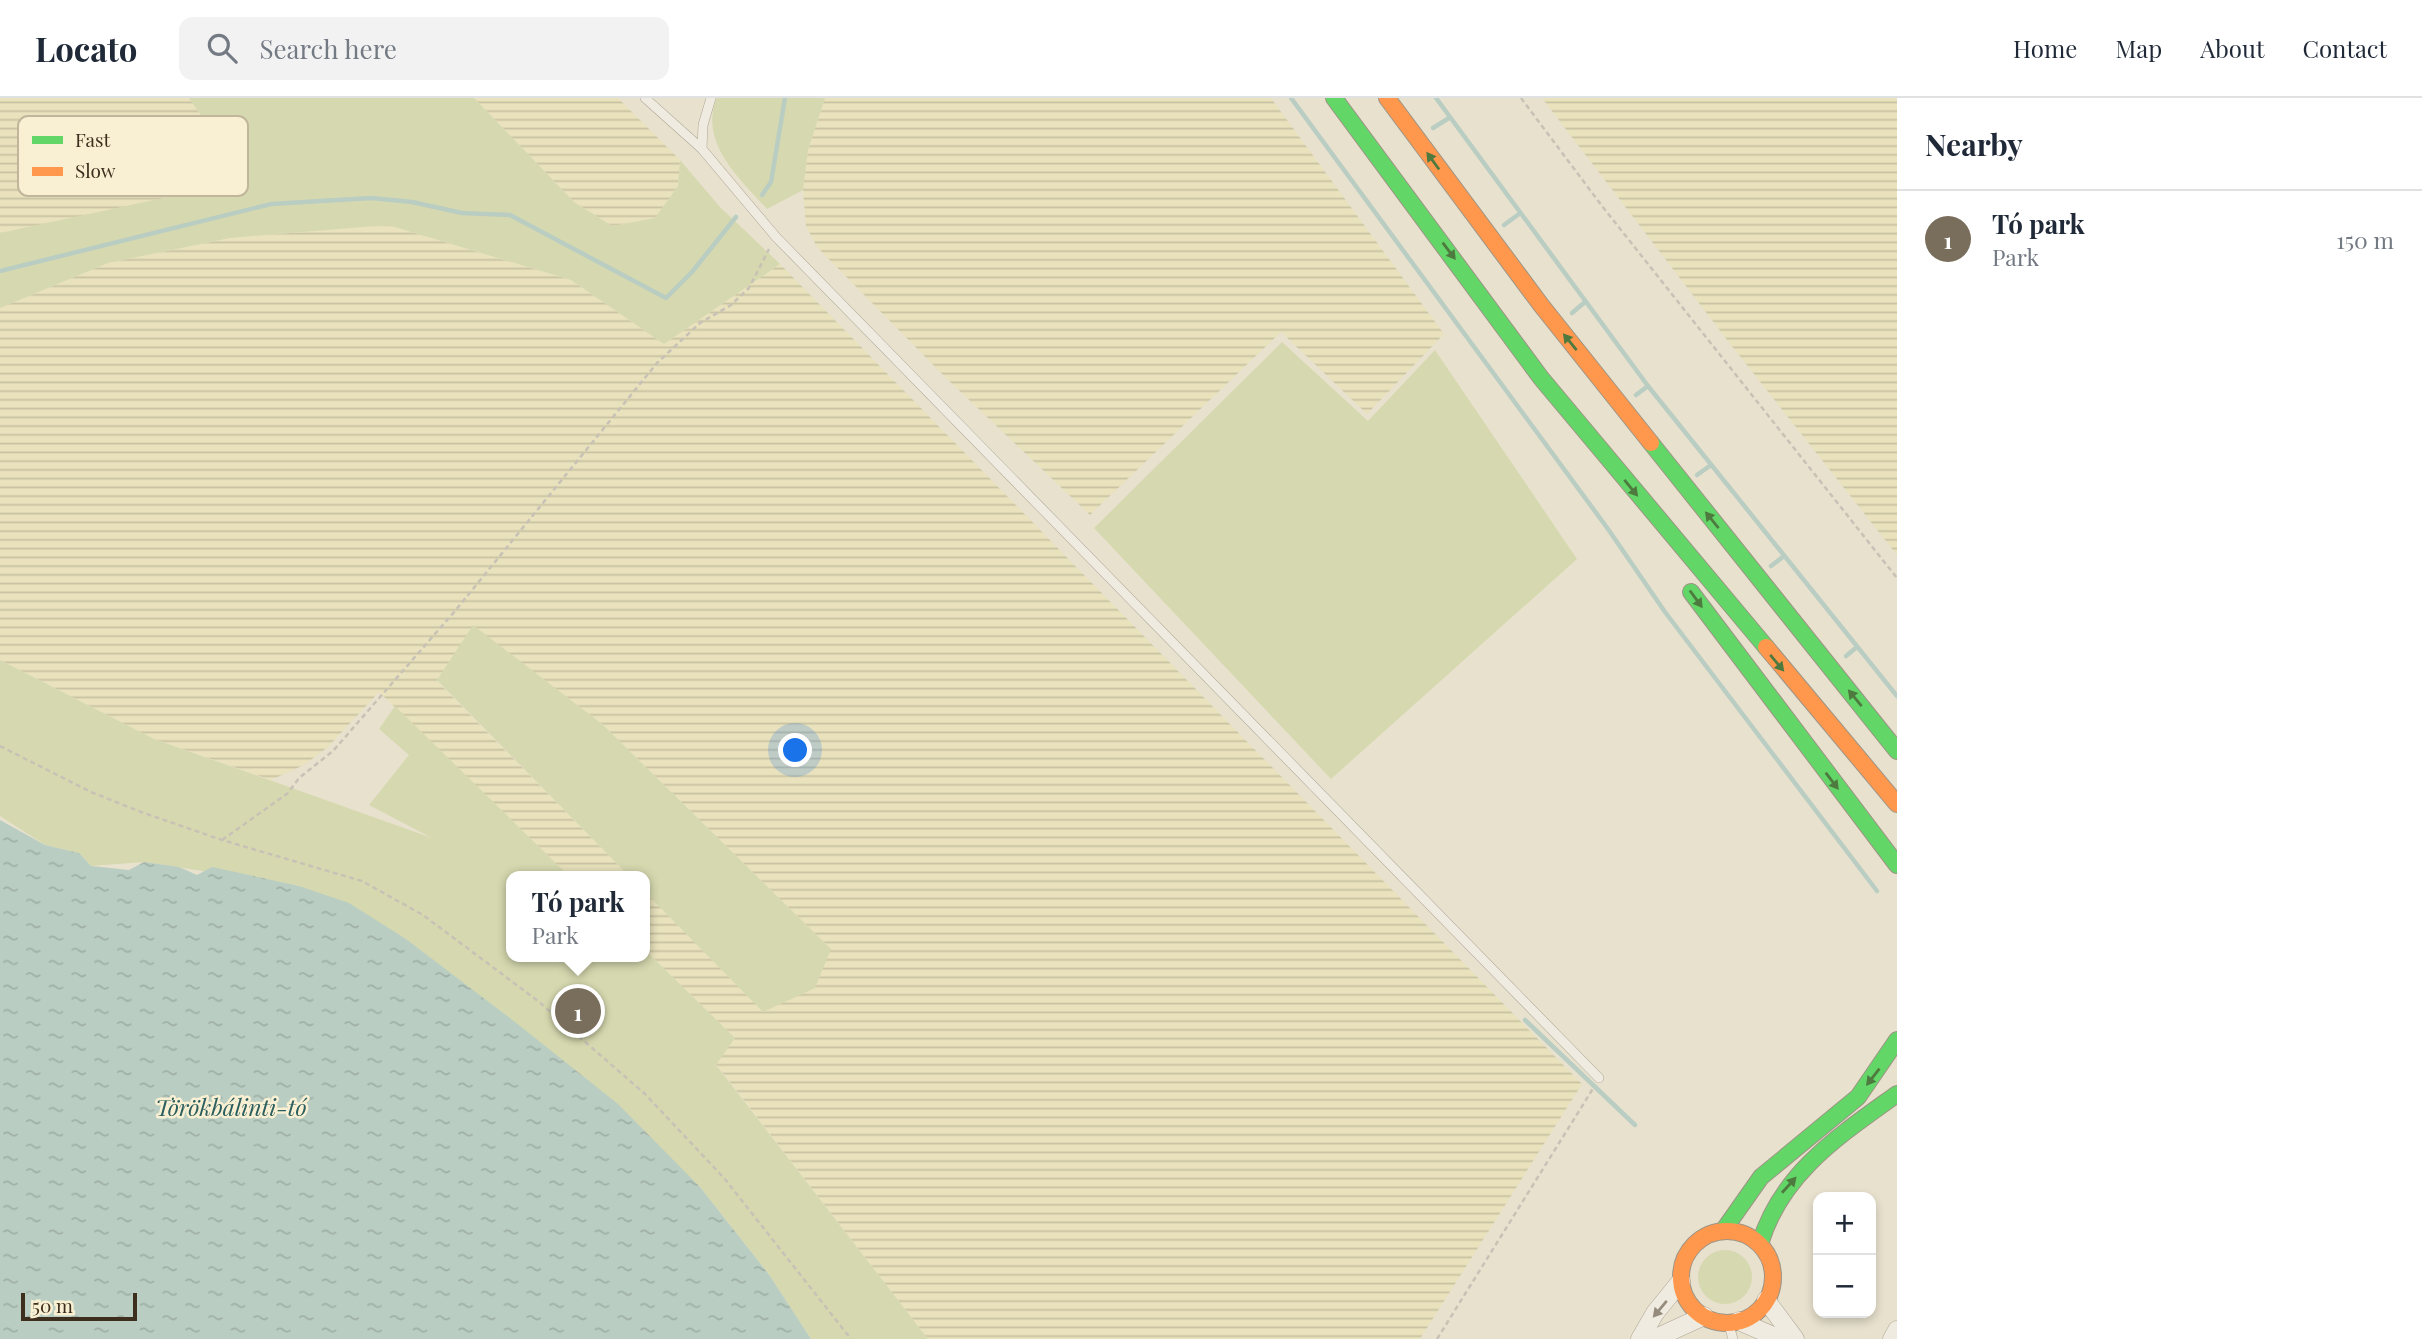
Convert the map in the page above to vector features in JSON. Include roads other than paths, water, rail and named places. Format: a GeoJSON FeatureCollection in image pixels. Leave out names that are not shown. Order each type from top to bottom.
{"type":"FeatureCollection","features":[{"type":"Feature","properties":{"kind":"main road"},"geometry":{"type":"LineString","coordinates":[[1334,98],[1541,378],[1897,804]]}},
{"type":"Feature","properties":{"kind":"main road"},"geometry":{"type":"LineString","coordinates":[[1387,98],[1534,296],[1897,751]]}},
{"type":"Feature","properties":{"kind":"main road"},"geometry":{"type":"LineString","coordinates":[[1541,378],[1567,425],[1639,522]]}},
{"type":"Feature","properties":{"kind":"main road"},"geometry":{"type":"LineString","coordinates":[[1680,577],[1897,865]]}},
{"type":"Feature","properties":{"kind":"main road"},"geometry":{"type":"LineString","coordinates":[[1723,1231],[1743,1234],[1759,1244],[1771,1263],[1773,1274],[1766,1300],[1759,1309],[1733,1321],[1704,1316],[1685,1295],[1681,1281],[1684,1261],[1695,1243],[1723,1231],[1761,1177],[1858,1097],[1897,1040]]}},
{"type":"Feature","properties":{"kind":"main road"},"geometry":{"type":"LineString","coordinates":[[1759,1244],[1764,1221],[1776,1200],[1804,1169],[1855,1124],[1897,1094]]}},
{"type":"Feature","properties":{"kind":"street"},"geometry":{"type":"LineString","coordinates":[[1640,1339],[1655,1313],[1681,1281]]}},
{"type":"Feature","properties":{"kind":"street"},"geometry":{"type":"LineString","coordinates":[[1766,1300],[1795,1339]]}},
{"type":"Feature","properties":{"kind":"street"},"geometry":{"type":"LineString","coordinates":[[1654,1339],[1704,1316]]}},
{"type":"Feature","properties":{"kind":"street"},"geometry":{"type":"LineString","coordinates":[[1733,1321],[1780,1339]]}},
{"type":"Feature","properties":{"kind":"street"},"geometry":{"type":"LineString","coordinates":[[1892,1339],[1897,1330]]}},
{"type":"Feature","properties":{"kind":"lane"},"geometry":{"type":"LineString","coordinates":[[646,98],[702,149],[776,237],[1599,1078]]}},
{"type":"Feature","properties":{"kind":"lane"},"geometry":{"type":"LineString","coordinates":[[702,149],[703,125],[711,98]]}},
{"type":"Feature","properties":{"kind":"lane"},"geometry":{"type":"LineString","coordinates":[[1733,1321],[1733,1339]]}},
{"type":"Feature","properties":{"kind":"water","name":"Törökbálinti-tó"},"geometry":{"type":"Polygon","coordinates":[[[0,820],[45,845],[79,853],[91,866],[129,870],[144,862],[179,867],[197,875],[212,867],[299,886],[349,903],[406,939],[618,1104],[700,1187],[770,1276],[811,1339],[0,1339],[0,820]]]}},
{"type":"Feature","properties":{"kind":"waterway"},"geometry":{"type":"LineString","coordinates":[[762,195],[771,182],[785,98]]}},
{"type":"Feature","properties":{"kind":"waterway"},"geometry":{"type":"LineString","coordinates":[[1291,98],[1608,529],[1665,612],[1877,891]]}},
{"type":"Feature","properties":{"kind":"waterway"},"geometry":{"type":"LineString","coordinates":[[1436,98],[1648,386],[1897,696]]}},
{"type":"Feature","properties":{"kind":"waterway"},"geometry":{"type":"LineString","coordinates":[[1433,128],[1449,118]]}},
{"type":"Feature","properties":{"kind":"waterway"},"geometry":{"type":"LineString","coordinates":[[0,271],[271,204],[371,198],[412,202],[462,213],[510,215],[666,298],[692,272],[736,217]]}},
{"type":"Feature","properties":{"kind":"waterway"},"geometry":{"type":"LineString","coordinates":[[1504,225],[1519,214]]}},
{"type":"Feature","properties":{"kind":"waterway"},"geometry":{"type":"LineString","coordinates":[[1572,313],[1585,302]]}},
{"type":"Feature","properties":{"kind":"waterway"},"geometry":{"type":"LineString","coordinates":[[1636,395],[1648,386]]}},
{"type":"Feature","properties":{"kind":"waterway"},"geometry":{"type":"LineString","coordinates":[[1697,475],[1711,465]]}},
{"type":"Feature","properties":{"kind":"waterway"},"geometry":{"type":"LineString","coordinates":[[1771,566],[1784,556]]}},
{"type":"Feature","properties":{"kind":"waterway"},"geometry":{"type":"LineString","coordinates":[[1846,656],[1857,647]]}},
{"type":"Feature","properties":{"kind":"waterway"},"geometry":{"type":"LineString","coordinates":[[1525,1020],[1635,1125]]}},
{"type":"Feature","properties":{"kind":"place","name":"Tó park"},"geometry":{"type":"Point","coordinates":[578,1011]}}]}
